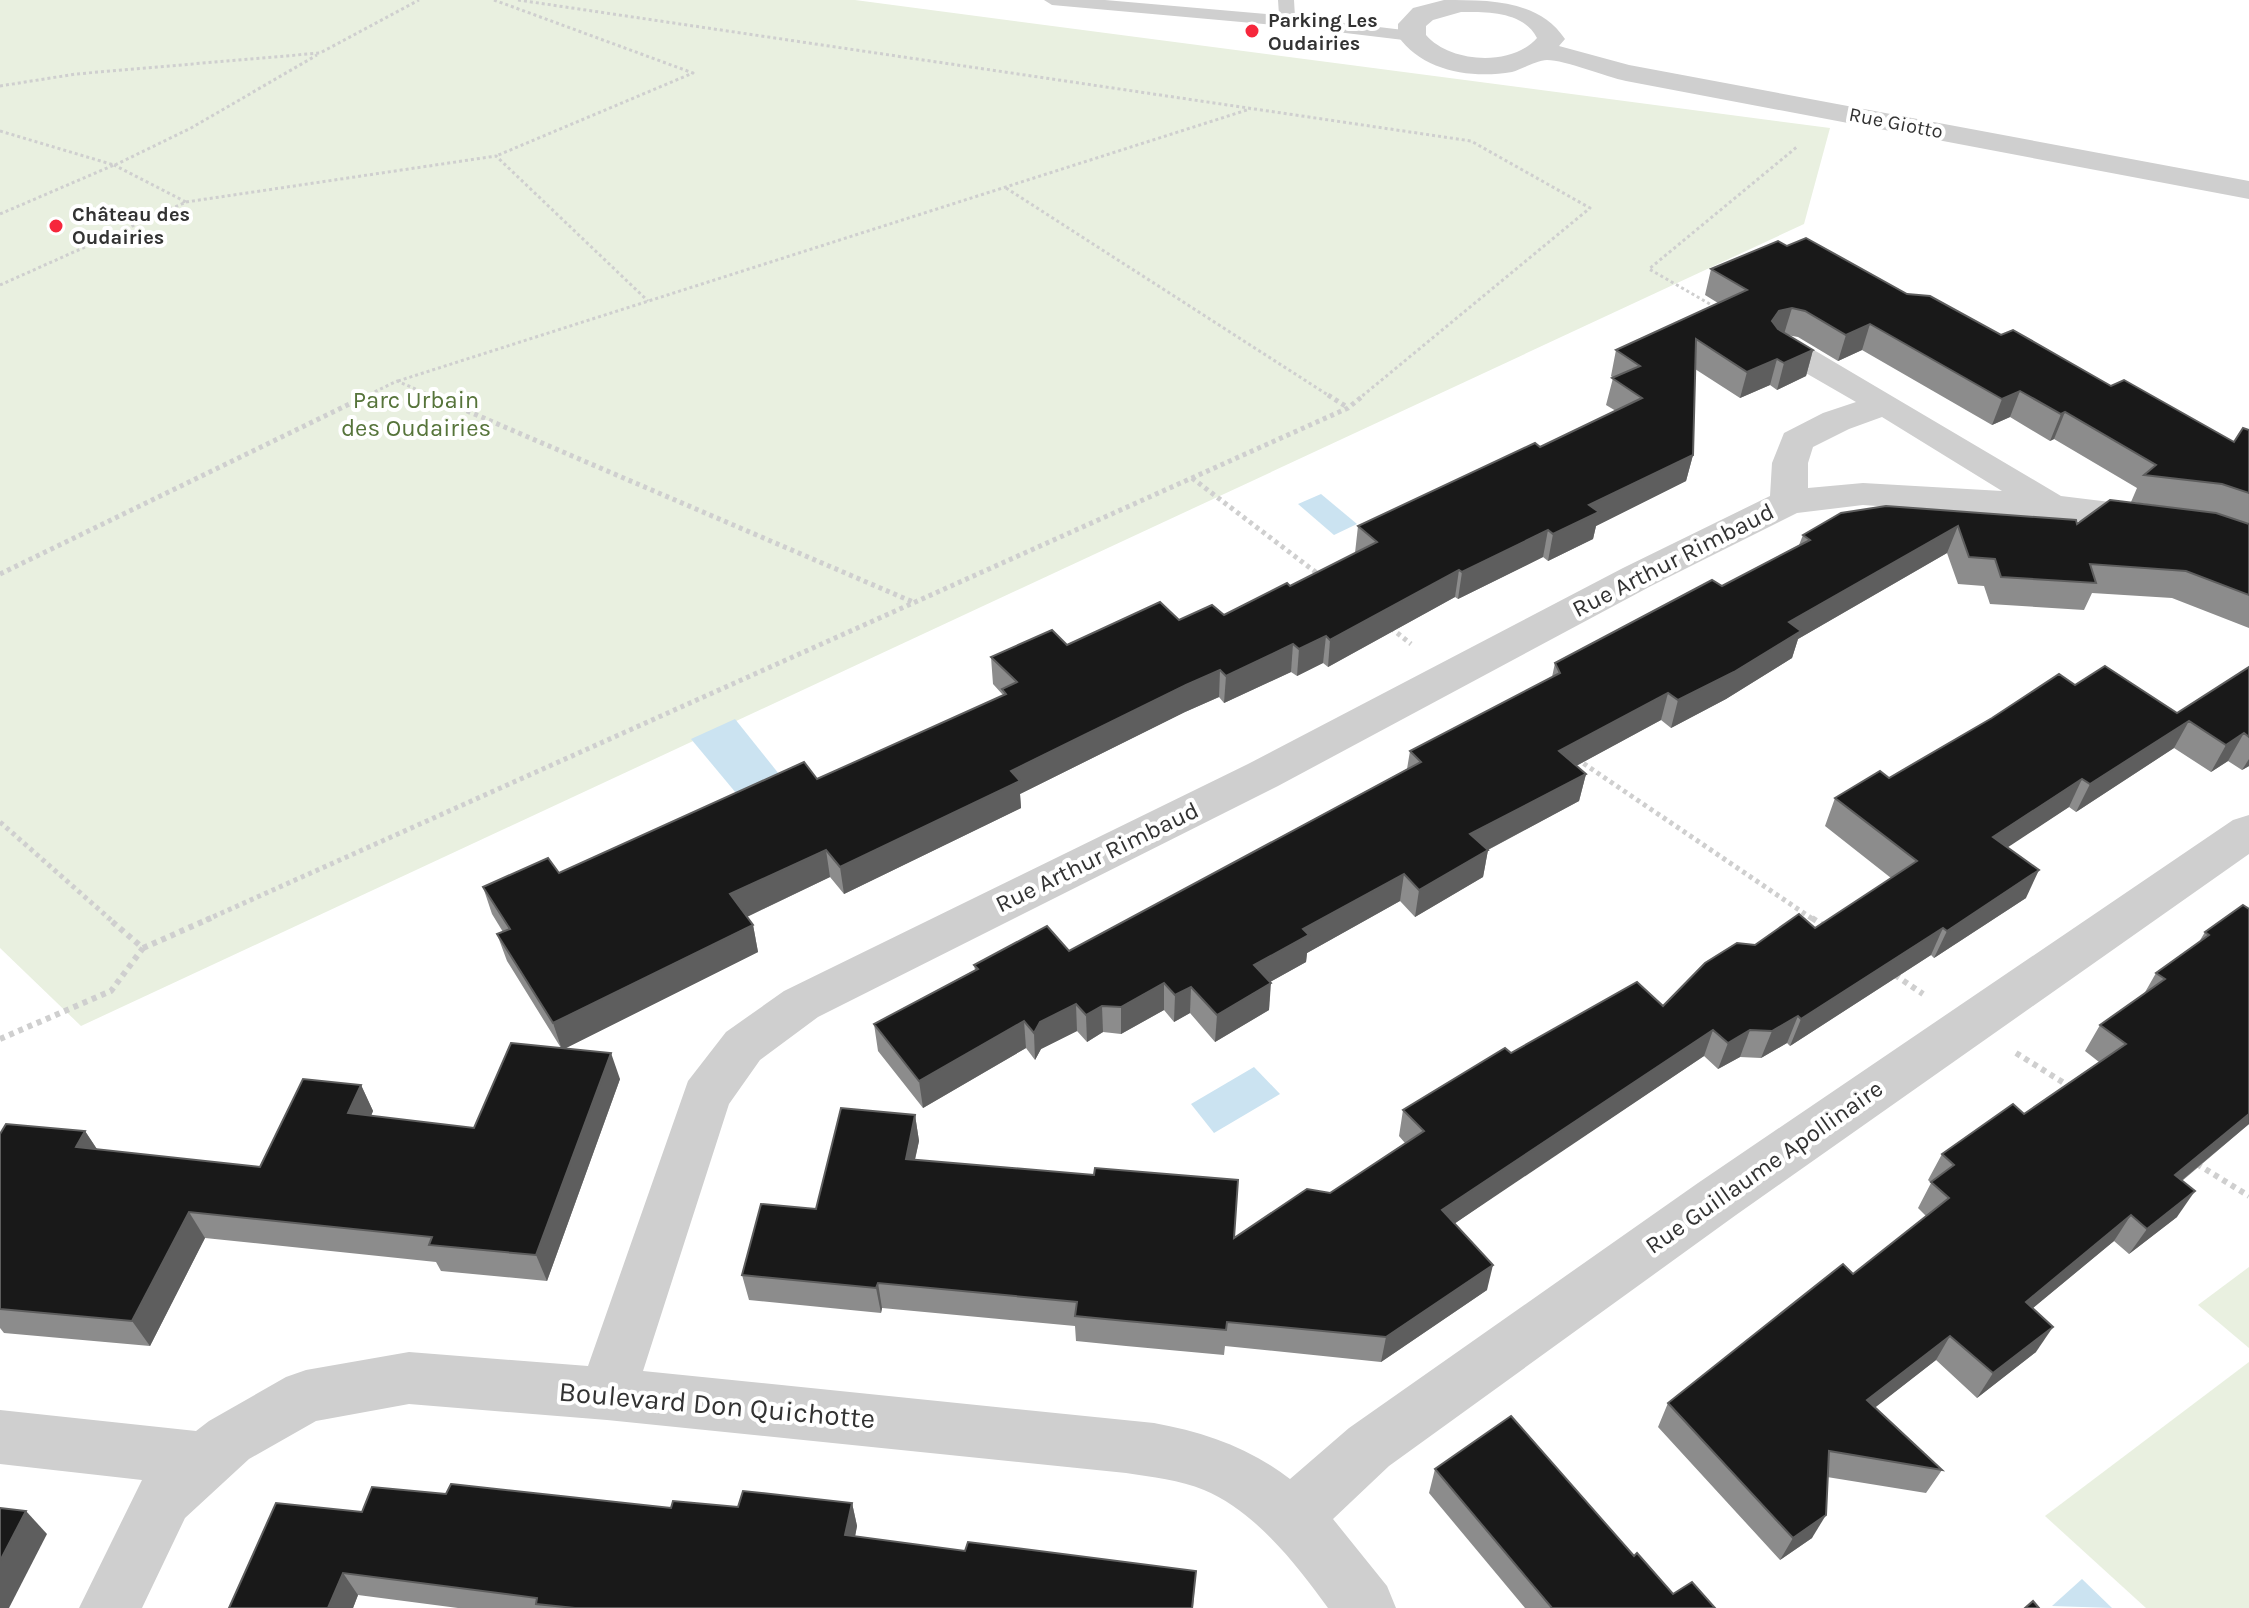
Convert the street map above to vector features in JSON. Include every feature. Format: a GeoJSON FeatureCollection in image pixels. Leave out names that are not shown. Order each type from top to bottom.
{"type":"FeatureCollection","features":[{"type":"Feature","properties":{"kind":"street"},"geometry":{"type":"LineString","coordinates":[[1436,3],[1484,4],[1514,9],[1535,18],[1548,30],[1551,39],[1545,51],[1520,62],[1485,66],[1450,60],[1425,50],[1412,36],[1412,24],[1436,3]]}},
{"type":"Feature","properties":{"kind":"street","name":"Rue Giotto"},"geometry":{"type":"LineString","coordinates":[[1545,51],[1626,73],[2249,190]]}},
{"type":"Feature","properties":{"kind":"street","name":"Rue Arthur Rimbaud"},"geometry":{"type":"LineString","coordinates":[[1785,347],[2052,506]]}},
{"type":"Feature","properties":{"kind":"street","name":"Rue Arthur Rimbaud"},"geometry":{"type":"LineString","coordinates":[[1789,502],[1790,463],[1797,441],[1836,421],[1885,404]]}},
{"type":"Feature","properties":{"kind":"street","name":"Rue Arthur Rimbaud"},"geometry":{"type":"LineString","coordinates":[[607,1394],[706,1096],[743,1046],[801,1004],[1263,775],[1637,577],[1789,502],[1863,494],[2052,506],[2208,526],[2249,540]]}},
{"type":"Feature","properties":{"kind":"street","name":"Rue Guillaume Apollinaire"},"geometry":{"type":"LineString","coordinates":[[1290,1518],[1369,1447],[1968,1024],[2249,831]]}},
{"type":"Feature","properties":{"kind":"street","name":"Boulevard Don Quichotte"},"geometry":{"type":"LineString","coordinates":[[110,1608],[164,1498],[229,1440],[306,1396],[409,1378],[607,1394],[1126,1446],[1183,1455],[1237,1476],[1290,1518],[1329,1557],[1365,1608]]}},
{"type":"Feature","properties":{"kind":"street"},"geometry":{"type":"LineString","coordinates":[[0,1437],[206,1460]]}},
{"type":"Feature","properties":{"kind":"lane"},"geometry":{"type":"LineString","coordinates":[[1052,0],[1287,21],[1412,36]]}},
{"type":"Feature","properties":{"kind":"lane"},"geometry":{"type":"LineString","coordinates":[[1286,0],[1287,21]]}},
{"type":"Feature","properties":{"kind":"path"},"geometry":{"type":"LineString","coordinates":[[0,214],[191,128],[419,0]]}},
{"type":"Feature","properties":{"kind":"path"},"geometry":{"type":"LineString","coordinates":[[0,285],[186,202],[496,156],[693,73],[494,0]]}},
{"type":"Feature","properties":{"kind":"path"},"geometry":{"type":"LineString","coordinates":[[0,1039],[111,991],[143,948],[1348,408],[1590,208],[1471,141],[518,0]]}},
{"type":"Feature","properties":{"kind":"path"},"geometry":{"type":"LineString","coordinates":[[0,86],[76,74],[320,53]]}},
{"type":"Feature","properties":{"kind":"path"},"geometry":{"type":"LineString","coordinates":[[0,574],[397,381],[1252,109]]}},
{"type":"Feature","properties":{"kind":"path"},"geometry":{"type":"LineString","coordinates":[[1785,347],[1649,269],[1838,112]]}},
{"type":"Feature","properties":{"kind":"path"},"geometry":{"type":"LineString","coordinates":[[0,131],[114,165],[186,202]]}},
{"type":"Feature","properties":{"kind":"path"},"geometry":{"type":"LineString","coordinates":[[496,156],[648,301]]}},
{"type":"Feature","properties":{"kind":"path"},"geometry":{"type":"LineString","coordinates":[[1005,188],[1348,408]]}},
{"type":"Feature","properties":{"kind":"path"},"geometry":{"type":"LineString","coordinates":[[397,381],[914,603]]}},
{"type":"Feature","properties":{"kind":"path"},"geometry":{"type":"LineString","coordinates":[[1192,478],[1330,582]]}},
{"type":"Feature","properties":{"kind":"path"},"geometry":{"type":"LineString","coordinates":[[1378,619],[1452,674]]}},
{"type":"Feature","properties":{"kind":"path"},"geometry":{"type":"LineString","coordinates":[[1571,755],[1836,934]]}},
{"type":"Feature","properties":{"kind":"path"},"geometry":{"type":"LineString","coordinates":[[0,822],[143,948]]}},
{"type":"Feature","properties":{"kind":"path"},"geometry":{"type":"LineString","coordinates":[[1889,970],[1968,1024],[2075,1089]]}},
{"type":"Feature","properties":{"kind":"path"},"geometry":{"type":"LineString","coordinates":[[2195,1163],[2249,1196]]}},
{"type":"Feature","properties":{"kind":"green space","name":"Parc Urbain des Oudairies"},"geometry":{"type":"Polygon","coordinates":[[[0,0],[855,0],[1830,128],[1804,224],[81,1026],[0,948],[0,0]]]}},
{"type":"Feature","properties":{"kind":"green space"},"geometry":{"type":"Polygon","coordinates":[[[2249,1267],[2249,1348],[2198,1305],[2249,1267]]]}},
{"type":"Feature","properties":{"kind":"green space"},"geometry":{"type":"Polygon","coordinates":[[[2249,1362],[2249,1608],[2146,1608],[2045,1516],[2249,1362]]]}},
{"type":"Feature","properties":{"kind":"water"},"geometry":{"type":"Polygon","coordinates":[[[1321,494],[1357,524],[1334,535],[1298,504],[1321,494]]]}},
{"type":"Feature","properties":{"kind":"water"},"geometry":{"type":"Polygon","coordinates":[[[735,719],[779,774],[736,793],[691,739],[735,719]]]}},
{"type":"Feature","properties":{"kind":"water"},"geometry":{"type":"Polygon","coordinates":[[[1254,1067],[1280,1094],[1214,1133],[1191,1104],[1254,1067]]]}},
{"type":"Feature","properties":{"kind":"water"},"geometry":{"type":"Polygon","coordinates":[[[2082,1579],[2112,1608],[2052,1606],[2082,1579]]]}},
{"type":"Feature","properties":{"kind":"building"},"geometry":{"type":"Polygon","coordinates":[[[1806,238],[1907,294],[1930,296],[2001,335],[2013,330],[2111,386],[2124,380],[2234,442],[2243,428],[2249,430],[2249,493],[2222,484],[2144,475],[2156,465],[2065,412],[2061,414],[2020,391],[2002,399],[1870,324],[1846,335],[1805,311],[1792,308],[1779,311],[1772,321],[1778,329],[1813,350],[1784,363],[1777,359],[1747,372],[1696,339],[1693,455],[1589,505],[1599,512],[1553,534],[1548,530],[1462,572],[1459,570],[1330,640],[1326,636],[1299,649],[1293,644],[1226,676],[1220,670],[1186,685],[1011,771],[1020,781],[840,867],[826,850],[730,894],[753,925],[553,1023],[497,934],[510,929],[483,887],[548,858],[559,873],[804,762],[817,779],[1006,694],[1002,689],[1017,682],[991,657],[1052,630],[1067,645],[1160,602],[1179,620],[1212,605],[1224,615],[1377,542],[1358,526],[1535,443],[1540,447],[1642,398],[1612,378],[1640,366],[1616,350],[1747,290],[1711,269],[1778,241],[1787,246],[1806,238]]]}},
{"type":"Feature","properties":{"kind":"building"},"geometry":{"type":"Polygon","coordinates":[[[2110,500],[2216,513],[2249,524],[2249,595],[2186,571],[2090,564],[2096,583],[2001,577],[1995,559],[1969,557],[1958,526],[1789,622],[1801,631],[1734,672],[1678,700],[1668,693],[1559,751],[1586,774],[1470,834],[1488,850],[1419,890],[1404,874],[1303,929],[1309,935],[1254,965],[1271,983],[1217,1015],[1191,987],[1175,995],[1164,983],[1121,1007],[1102,1006],[1086,1015],[1076,1004],[1040,1022],[1034,1033],[1024,1021],[919,1081],[874,1024],[978,969],[974,965],[1047,926],[1069,951],[1421,762],[1410,751],[1560,673],[1555,663],[1712,580],[1722,586],[1810,540],[1803,535],[1841,513],[1886,506],[2076,520],[2077,524],[2110,500]]]}},
{"type":"Feature","properties":{"kind":"building"},"geometry":{"type":"Polygon","coordinates":[[[2105,666],[2177,713],[2249,667],[2249,737],[2244,733],[2226,745],[2189,721],[2090,784],[2082,779],[1993,837],[2039,870],[1947,931],[1943,928],[1801,1019],[1798,1016],[1772,1031],[1750,1030],[1728,1043],[1713,1030],[1442,1210],[1493,1265],[1386,1337],[1227,1322],[1226,1330],[1126,1321],[1075,1316],[1077,1302],[878,1283],[876,1288],[742,1275],[761,1204],[816,1209],[841,1108],[915,1115],[906,1159],[1094,1175],[1095,1168],[1238,1180],[1234,1238],[1307,1189],[1330,1193],[1424,1131],[1403,1110],[1505,1048],[1511,1053],[1637,982],[1663,1006],[1705,963],[1737,943],[1755,945],[1799,914],[1815,928],[1917,861],[1835,798],[1880,771],[1889,778],[1992,718],[2059,674],[2075,685],[2105,666]]]}},
{"type":"Feature","properties":{"kind":"building"},"geometry":{"type":"Polygon","coordinates":[[[2243,905],[2249,909],[2249,1114],[2175,1175],[2195,1191],[2147,1229],[2131,1215],[2026,1302],[2053,1327],[1993,1373],[1950,1336],[1867,1400],[1942,1470],[1829,1451],[1826,1515],[1793,1538],[1668,1403],[1843,1264],[1853,1274],[1949,1198],[1931,1182],[1954,1165],[1942,1154],[2013,1104],[2024,1114],[2126,1044],[2100,1025],[2165,979],[2156,973],[2209,935],[2205,932],[2243,905]]]}},
{"type":"Feature","properties":{"kind":"building"},"geometry":{"type":"Polygon","coordinates":[[[511,1043],[611,1053],[536,1255],[429,1245],[432,1237],[189,1212],[132,1321],[0,1309],[0,1134],[6,1124],[85,1131],[76,1147],[260,1167],[303,1079],[361,1085],[348,1113],[474,1128],[511,1043]]]}},
{"type":"Feature","properties":{"kind":"building"},"geometry":{"type":"Polygon","coordinates":[[[1511,1416],[1634,1556],[1637,1553],[1673,1594],[1692,1582],[1715,1608],[1552,1608],[1435,1469],[1511,1416]]]}},
{"type":"Feature","properties":{"kind":"building"},"geometry":{"type":"Polygon","coordinates":[[[451,1484],[671,1508],[673,1501],[738,1507],[743,1491],[852,1503],[845,1535],[965,1551],[968,1542],[1196,1571],[1192,1608],[575,1608],[536,1604],[537,1598],[343,1573],[328,1608],[229,1608],[276,1503],[362,1512],[372,1487],[446,1494],[451,1484]]]}},
{"type":"Feature","properties":{"kind":"building"},"geometry":{"type":"Polygon","coordinates":[[[0,1508],[26,1511],[0,1561],[0,1508]]]}},
{"type":"Feature","properties":{"kind":"building"},"geometry":{"type":"Polygon","coordinates":[[[2033,1601],[2039,1608],[2025,1608],[2033,1601]]]}},
{"type":"Feature","properties":{"kind":"place","name":"Parking Les Oudairies"},"geometry":{"type":"Point","coordinates":[1252,31]}},
{"type":"Feature","properties":{"kind":"place","name":"Château des Oudairies"},"geometry":{"type":"Point","coordinates":[56,226]}}]}
